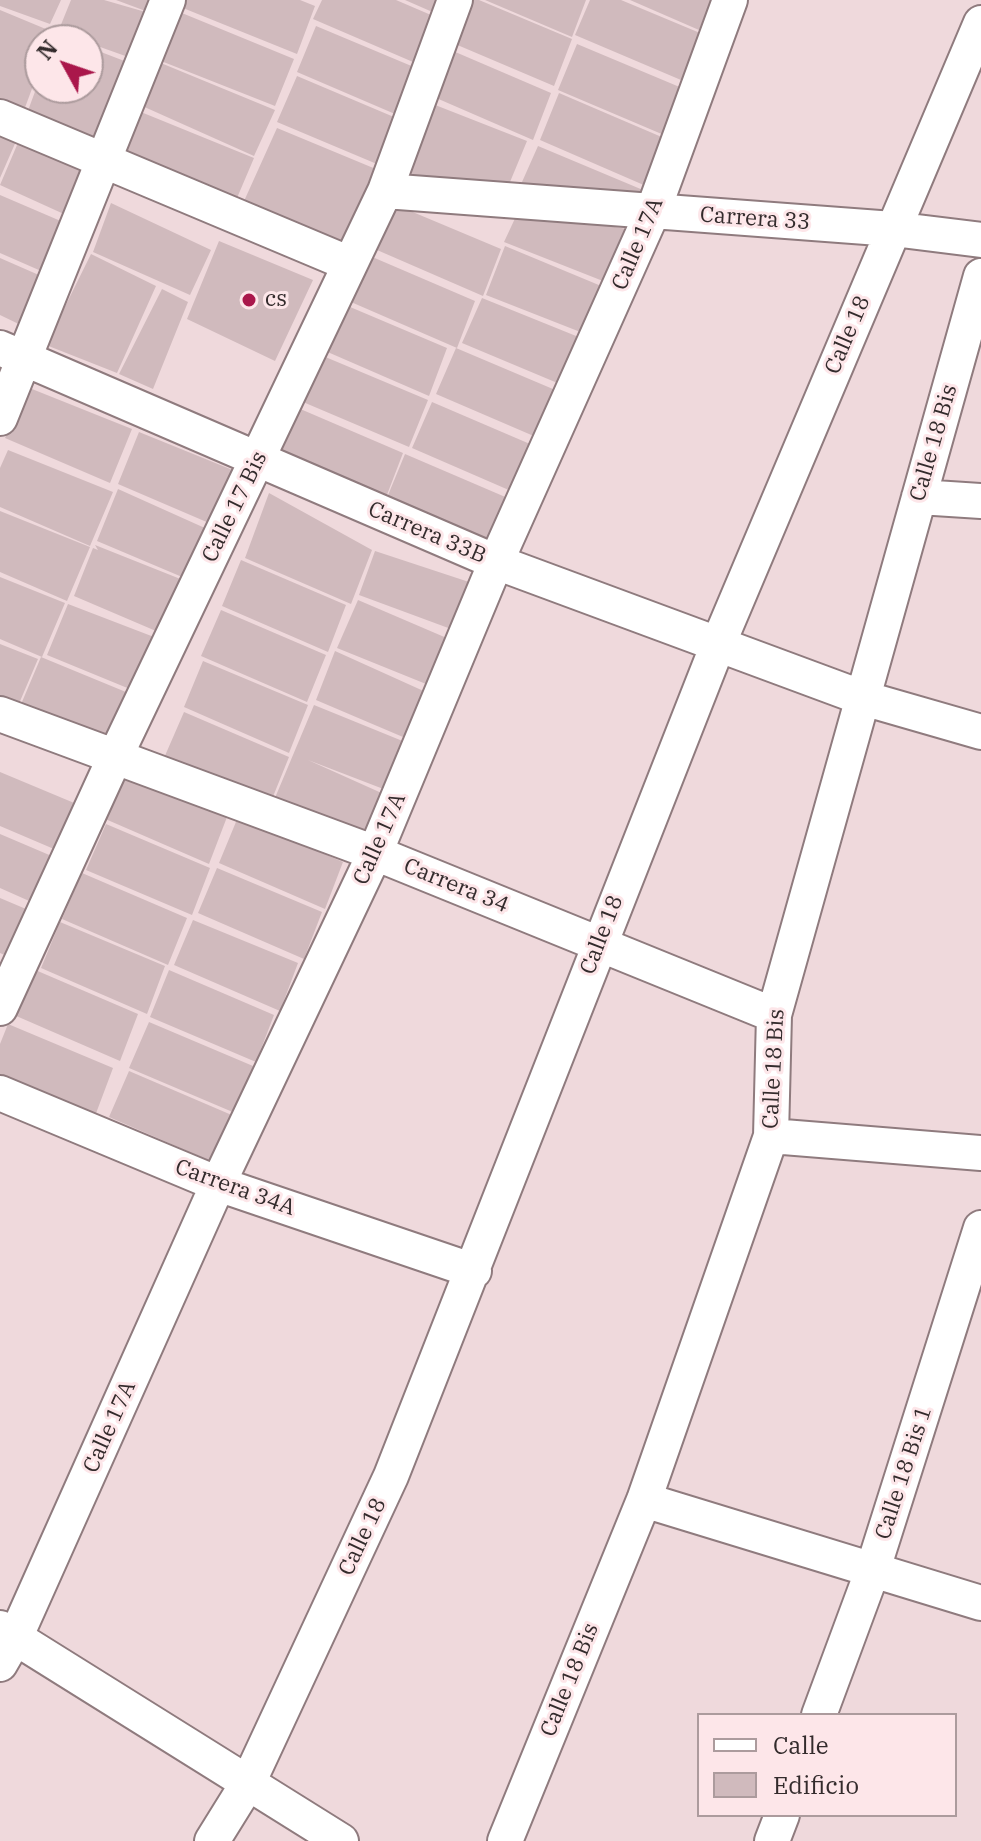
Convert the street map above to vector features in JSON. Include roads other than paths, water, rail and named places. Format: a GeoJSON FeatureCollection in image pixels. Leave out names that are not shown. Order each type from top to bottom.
{"type":"FeatureCollection","features":[{"type":"Feature","properties":{"kind":"street"},"geometry":{"type":"LineString","coordinates":[[0,418],[12,354],[105,159],[168,0]]}},
{"type":"Feature","properties":{"kind":"street","name":"Calle 17 Bis"},"geometry":{"type":"LineString","coordinates":[[0,1008],[115,757],[385,191],[455,0]]}},
{"type":"Feature","properties":{"kind":"street","name":"Calle 17A"},"geometry":{"type":"LineString","coordinates":[[5,1643],[375,853],[496,562],[653,211],[730,0]]}},
{"type":"Feature","properties":{"kind":"street","name":"Calle 18"},"geometry":{"type":"LineString","coordinates":[[212,1841],[248,1783],[391,1476],[474,1271],[597,944],[719,642],[893,229],[979,36]]}},
{"type":"Feature","properties":{"kind":"street"},"geometry":{"type":"LineString","coordinates":[[0,117],[350,264]]}},
{"type":"Feature","properties":{"kind":"street","name":"Carrera 33"},"geometry":{"type":"LineString","coordinates":[[385,191],[893,229],[981,240]]}},
{"type":"Feature","properties":{"kind":"street","name":"Calle 18 Bis"},"geometry":{"type":"LineString","coordinates":[[505,1841],[644,1500],[771,1136],[774,1015],[980,280]]}},
{"type":"Feature","properties":{"kind":"street","name":"Carrera 33B"},"geometry":{"type":"LineString","coordinates":[[12,354],[496,562],[719,642],[863,698],[981,732]]}},
{"type":"Feature","properties":{"kind":"street"},"geometry":{"type":"LineString","coordinates":[[919,497],[981,501]]}},
{"type":"Feature","properties":{"kind":"street","name":"Carrera 34"},"geometry":{"type":"LineString","coordinates":[[0,714],[375,853],[774,1015]]}},
{"type":"Feature","properties":{"kind":"street","name":"Carrera 34A"},"geometry":{"type":"LineString","coordinates":[[0,1093],[218,1184],[474,1271]]}},
{"type":"Feature","properties":{"kind":"street"},"geometry":{"type":"LineString","coordinates":[[771,1136],[981,1153]]}},
{"type":"Feature","properties":{"kind":"street","name":"Calle 18 Bis 1"},"geometry":{"type":"LineString","coordinates":[[820,1713],[872,1572],[981,1228]]}},
{"type":"Feature","properties":{"kind":"street"},"geometry":{"type":"LineString","coordinates":[[644,1500],[981,1603]]}},
{"type":"Feature","properties":{"kind":"street"},"geometry":{"type":"LineString","coordinates":[[5,1643],[248,1783],[341,1841]]}},
{"type":"Feature","properties":{"kind":"street"},"geometry":{"type":"LineString","coordinates":[[772,1841],[781,1817]]}},
{"type":"Feature","properties":{"kind":"place","name":"cs"},"geometry":{"type":"Point","coordinates":[249,300]}}]}
